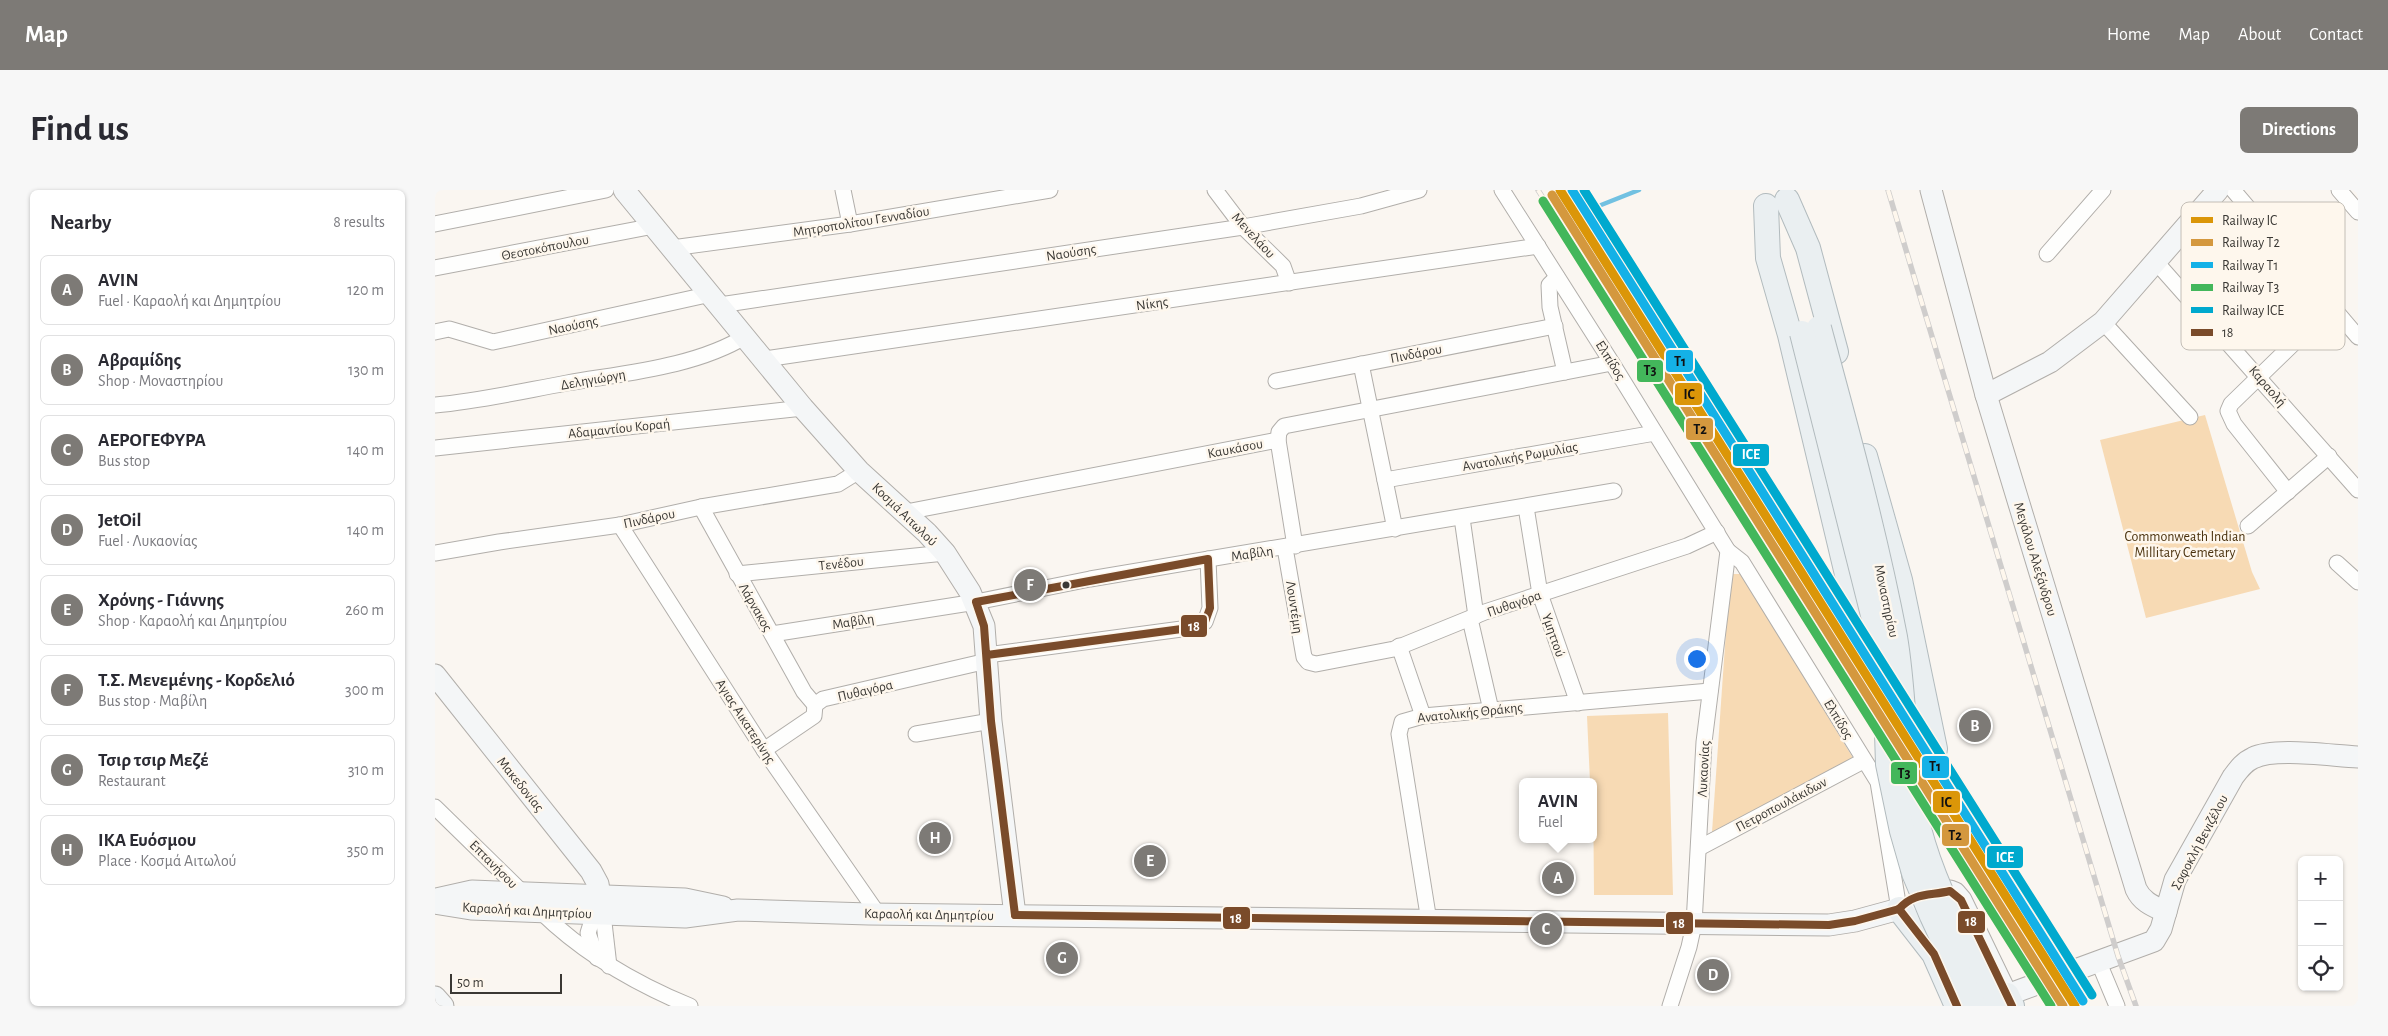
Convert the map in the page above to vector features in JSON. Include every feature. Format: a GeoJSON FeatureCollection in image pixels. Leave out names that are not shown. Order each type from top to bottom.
{"type":"FeatureCollection","features":[{"type":"Feature","properties":{"kind":"main road","name":"Μοναστηρίου"},"geometry":{"type":"LineString","coordinates":[[1774,196],[1811,330],[1874,619],[1886,702],[1888,764],[1902,831],[1914,873],[1931,916],[1973,1006]]}},
{"type":"Feature","properties":{"kind":"main road"},"geometry":{"type":"LineString","coordinates":[[1774,196],[1808,248],[1900,580],[1940,768]]}},
{"type":"Feature","properties":{"kind":"main road"},"geometry":{"type":"LineString","coordinates":[[1774,196],[1769,258],[1790,335],[1864,644],[2069,974]]}},
{"type":"Feature","properties":{"kind":"main road","name":"Μοναστηρίου"},"geometry":{"type":"LineString","coordinates":[[1811,330],[1852,447],[1893,628],[1902,684],[1908,781],[1919,829],[1949,909],[2005,1002]]}},
{"type":"Feature","properties":{"kind":"main road"},"geometry":{"type":"LineString","coordinates":[[1899,909],[1934,954],[1957,1006]]}},
{"type":"Feature","properties":{"kind":"street"},"geometry":{"type":"LineString","coordinates":[[435,224],[606,190]]}},
{"type":"Feature","properties":{"kind":"street","name":"Κοσμά Αιτωλού"},"geometry":{"type":"LineString","coordinates":[[624,190],[765,359],[803,408],[859,471],[906,512],[945,553],[976,602],[984,626],[991,721],[1015,915]]}},
{"type":"Feature","properties":{"kind":"street"},"geometry":{"type":"LineString","coordinates":[[845,190],[850,224]]}},
{"type":"Feature","properties":{"kind":"street","name":"Μητροπολίτου Γενναδίου"},"geometry":{"type":"LineString","coordinates":[[672,248],[850,224],[1050,190]]}},
{"type":"Feature","properties":{"kind":"street","name":"Μενελάου"},"geometry":{"type":"LineString","coordinates":[[1215,190],[1243,227],[1283,266],[1289,283]]}},
{"type":"Feature","properties":{"kind":"street","name":"Ναούσης"},"geometry":{"type":"LineString","coordinates":[[435,332],[449,329],[493,342],[715,300],[1243,227],[1361,206],[1419,190]]}},
{"type":"Feature","properties":{"kind":"street","name":"Ελπίδος"},"geometry":{"type":"LineString","coordinates":[[1501,190],[1717,532]]}},
{"type":"Feature","properties":{"kind":"street","name":"Μεγάλου Αλεξάνδρου"},"geometry":{"type":"LineString","coordinates":[[1931,190],[1986,395],[2136,889],[2148,903],[2166,912]]}},
{"type":"Feature","properties":{"kind":"street"},"geometry":{"type":"LineString","coordinates":[[2047,254],[2103,190]]}},
{"type":"Feature","properties":{"kind":"street"},"geometry":{"type":"LineString","coordinates":[[2207,202],[2217,190]]}},
{"type":"Feature","properties":{"kind":"street"},"geometry":{"type":"LineString","coordinates":[[2233,190],[2243,202]]}},
{"type":"Feature","properties":{"kind":"street"},"geometry":{"type":"LineString","coordinates":[[2339,190],[2358,212]]}},
{"type":"Feature","properties":{"kind":"street","name":"Θεοτοκόπουλου"},"geometry":{"type":"LineString","coordinates":[[435,268],[654,226]]}},
{"type":"Feature","properties":{"kind":"street"},"geometry":{"type":"LineString","coordinates":[[1986,395],[2050,362],[2103,322],[2181,232]]}},
{"type":"Feature","properties":{"kind":"street","name":"Νίκης"},"geometry":{"type":"LineString","coordinates":[[765,359],[1538,246]]}},
{"type":"Feature","properties":{"kind":"street","name":"Καραολή"},"geometry":{"type":"LineString","coordinates":[[2156,262],[2181,290]]}},
{"type":"Feature","properties":{"kind":"street"},"geometry":{"type":"LineString","coordinates":[[1557,277],[1549,285],[1550,307],[1565,372]]}},
{"type":"Feature","properties":{"kind":"street"},"geometry":{"type":"LineString","coordinates":[[2103,322],[2190,417]]}},
{"type":"Feature","properties":{"kind":"street"},"geometry":{"type":"LineString","coordinates":[[2345,322],[2358,337]]}},
{"type":"Feature","properties":{"kind":"street","name":"Πινδάρου"},"geometry":{"type":"LineString","coordinates":[[1276,381],[1555,326]]}},
{"type":"Feature","properties":{"kind":"street","name":"Δεληγιώργη"},"geometry":{"type":"LineString","coordinates":[[435,405],[481,400],[646,370],[725,349],[746,336]]}},
{"type":"Feature","properties":{"kind":"street","name":"Καραολή"},"geometry":{"type":"LineString","coordinates":[[2236,350],[2358,490]]}},
{"type":"Feature","properties":{"kind":"street"},"geometry":{"type":"LineString","coordinates":[[2287,350],[2229,408],[2228,415],[2288,492]]}},
{"type":"Feature","properties":{"kind":"street","name":"Καυκάσου"},"geometry":{"type":"LineString","coordinates":[[906,512],[1278,440],[1279,432],[1289,424],[1370,411],[1612,363]]}},
{"type":"Feature","properties":{"kind":"street"},"geometry":{"type":"LineString","coordinates":[[1361,364],[1395,530]]}},
{"type":"Feature","properties":{"kind":"street","name":"Αδαμαντίου Κοραή"},"geometry":{"type":"LineString","coordinates":[[435,448],[803,408]]}},
{"type":"Feature","properties":{"kind":"street","name":"Ανατολικής Ρωμυλίας"},"geometry":{"type":"LineString","coordinates":[[1385,480],[1655,433]]}},
{"type":"Feature","properties":{"kind":"street","name":"Λουντέμη"},"geometry":{"type":"LineString","coordinates":[[1278,440],[1302,646],[1306,660],[1310,663]]}},
{"type":"Feature","properties":{"kind":"street"},"geometry":{"type":"LineString","coordinates":[[2248,526],[2329,456]]}},
{"type":"Feature","properties":{"kind":"street","name":"Πινδάρου"},"geometry":{"type":"LineString","coordinates":[[435,553],[620,525],[701,507],[838,484],[859,471]]}},
{"type":"Feature","properties":{"kind":"street","name":"Μαβίλη"},"geometry":{"type":"LineString","coordinates":[[772,634],[976,602],[1208,559],[1395,530],[1614,491]]}},
{"type":"Feature","properties":{"kind":"street","name":"Λάρνακος"},"geometry":{"type":"LineString","coordinates":[[701,507],[737,574],[805,692],[815,705]]}},
{"type":"Feature","properties":{"kind":"street","name":"Υμηττού"},"geometry":{"type":"LineString","coordinates":[[1526,507],[1540,594],[1578,703]]}},
{"type":"Feature","properties":{"kind":"street"},"geometry":{"type":"LineString","coordinates":[[1462,518],[1473,618],[1491,710]]}},
{"type":"Feature","properties":{"kind":"street","name":"Αγιας Αικατερίνης"},"geometry":{"type":"LineString","coordinates":[[620,525],[764,750],[878,914]]}},
{"type":"Feature","properties":{"kind":"street"},"geometry":{"type":"LineString","coordinates":[[1717,532],[1728,551]]}},
{"type":"Feature","properties":{"kind":"street","name":"Πυθαγόρα"},"geometry":{"type":"LineString","coordinates":[[1310,663],[1318,664],[1353,658],[1399,646],[1540,594],[1687,546],[1717,532]]}},
{"type":"Feature","properties":{"kind":"street","name":"Ελπίδος"},"geometry":{"type":"LineString","coordinates":[[1728,551],[1742,562],[1863,761],[1878,782],[1899,909]]}},
{"type":"Feature","properties":{"kind":"street","name":"Λυκαονίας"},"geometry":{"type":"LineString","coordinates":[[1670,1006],[1689,947],[1694,924],[1704,742],[1728,551]]}},
{"type":"Feature","properties":{"kind":"street","name":"Τενέδου"},"geometry":{"type":"LineString","coordinates":[[737,574],[945,553]]}},
{"type":"Feature","properties":{"kind":"street","name":"Πυθαγόρα"},"geometry":{"type":"LineString","coordinates":[[815,705],[823,700],[987,658],[1189,628],[1205,622],[1209,608],[1208,559]]}},
{"type":"Feature","properties":{"kind":"street"},"geometry":{"type":"LineString","coordinates":[[2337,563],[2358,582]]}},
{"type":"Feature","properties":{"kind":"street"},"geometry":{"type":"LineString","coordinates":[[1399,646],[1423,716]]}},
{"type":"Feature","properties":{"kind":"street","name":"Μακεδονίας"},"geometry":{"type":"LineString","coordinates":[[435,675],[591,870],[598,884],[599,908]]}},
{"type":"Feature","properties":{"kind":"street","name":"Ανατολικής Θράκης"},"geometry":{"type":"LineString","coordinates":[[1429,921],[1399,734],[1403,722],[1423,716],[1710,691]]}},
{"type":"Feature","properties":{"kind":"street"},"geometry":{"type":"LineString","coordinates":[[764,750],[814,716],[815,705]]}},
{"type":"Feature","properties":{"kind":"street"},"geometry":{"type":"LineString","coordinates":[[916,734],[991,721]]}},
{"type":"Feature","properties":{"kind":"street","name":"Σοφοκλή Βενιζέλου"},"geometry":{"type":"LineString","coordinates":[[2005,1002],[2069,974],[2154,942],[2161,929],[2175,880],[2233,777],[2245,762],[2254,757],[2274,753],[2358,757]]}},
{"type":"Feature","properties":{"kind":"street","name":"Πετροπουλάκιδων"},"geometry":{"type":"LineString","coordinates":[[1699,848],[1863,761]]}},
{"type":"Feature","properties":{"kind":"street","name":"Επτανήσου"},"geometry":{"type":"LineString","coordinates":[[435,807],[568,937],[603,963],[659,993],[690,1006]]}},
{"type":"Feature","properties":{"kind":"street","name":"Καραολή και Δημητρίου"},"geometry":{"type":"LineString","coordinates":[[435,899],[472,891],[523,893],[599,908]]}},
{"type":"Feature","properties":{"kind":"street","name":"Καραολή και Δημητρίου"},"geometry":{"type":"LineString","coordinates":[[435,903],[471,909],[541,912],[685,899],[738,910],[878,914],[1829,925],[1855,921],[1899,909],[1913,910],[1923,907],[1936,896],[1950,891],[1958,896],[2005,1002]]}},
{"type":"Feature","properties":{"kind":"street"},"geometry":{"type":"LineString","coordinates":[[599,908],[588,933],[603,963]]}},
{"type":"Feature","properties":{"kind":"street"},"geometry":{"type":"LineString","coordinates":[[2099,963],[2117,1006]]}},
{"type":"Feature","properties":{"kind":"street"},"geometry":{"type":"LineString","coordinates":[[435,997],[443,1006]]}},
{"type":"Feature","properties":{"kind":"green space","name":"Commonweath Indian Millitary Cemetary"},"geometry":{"type":"Polygon","coordinates":[[[2205,415],[2252,572],[2260,589],[2146,618],[2100,440],[2205,415]]]}},
{"type":"Feature","properties":{"kind":"green space"},"geometry":{"type":"Polygon","coordinates":[[[1730,574],[1741,574],[1853,758],[1712,832],[1730,574]]]}},
{"type":"Feature","properties":{"kind":"green space"},"geometry":{"type":"Polygon","coordinates":[[[1668,713],[1673,895],[1594,895],[1594,843],[1597,843],[1597,778],[1590,778],[1587,716],[1668,713]]]}},
{"type":"Feature","properties":{"kind":"waterway"},"geometry":{"type":"LineString","coordinates":[[1591,209],[1639,190]]}},
{"type":"Feature","properties":{"kind":"railway"},"geometry":{"type":"LineString","coordinates":[[1538,190],[2051,1006]]}},
{"type":"Feature","properties":{"kind":"railway"},"geometry":{"type":"LineString","coordinates":[[1888,190],[2118,956],[2136,1006]]}},
{"type":"Feature","properties":{"kind":"rail line","name":"IC"},"geometry":{"type":"LineString","coordinates":[[1560,190],[2075,1006]]}},
{"type":"Feature","properties":{"kind":"rail line","name":"T1"},"geometry":{"type":"LineString","coordinates":[[1572,190],[2083,1001]]}},
{"type":"Feature","properties":{"kind":"rail line","name":"ICE"},"geometry":{"type":"LineString","coordinates":[[1584,190],[2092,995]]}},
{"type":"Feature","properties":{"kind":"rail line","name":"T2"},"geometry":{"type":"LineString","coordinates":[[1552,195],[2063,1006]]}},
{"type":"Feature","properties":{"kind":"rail line","name":"T3"},"geometry":{"type":"LineString","coordinates":[[1543,201],[2051,1006]]}},
{"type":"Feature","properties":{"kind":"transit line","name":"18"},"geometry":{"type":"LineString","coordinates":[[987,655],[1189,628],[1205,622],[1210,608],[1208,559],[976,602],[984,626],[991,721],[1015,915]]}},
{"type":"Feature","properties":{"kind":"transit line","name":"18"},"geometry":{"type":"LineString","coordinates":[[1899,909],[1916,897],[1950,891],[1961,900],[2012,1006]]}},
{"type":"Feature","properties":{"kind":"transit line","name":"18"},"geometry":{"type":"LineString","coordinates":[[1899,909],[1934,954],[1957,1006]]}},
{"type":"Feature","properties":{"kind":"transit line","name":"18"},"geometry":{"type":"LineString","coordinates":[[1015,915],[1829,925],[1855,921],[1899,909]]}},
{"type":"Feature","properties":{"kind":"place","name":"Τ.Σ. Μενεμένης - Κορδελιό"},"geometry":{"type":"Point","coordinates":[1030,585]}},
{"type":"Feature","properties":{"kind":"place","name":"Αβραμίδης"},"geometry":{"type":"Point","coordinates":[1975,726]}},
{"type":"Feature","properties":{"kind":"place","name":"ΙΚΑ Ευόσμου"},"geometry":{"type":"Point","coordinates":[935,838]}},
{"type":"Feature","properties":{"kind":"place","name":"Χρόνης - Γιάννης"},"geometry":{"type":"Point","coordinates":[1150,861]}},
{"type":"Feature","properties":{"kind":"place","name":"AVIN"},"geometry":{"type":"Point","coordinates":[1558,878]}},
{"type":"Feature","properties":{"kind":"place","name":"ΑΕΡΟΓΕΦΥΡΑ"},"geometry":{"type":"Point","coordinates":[1546,929]}},
{"type":"Feature","properties":{"kind":"place","name":"Τσιρ τσιρ Μεζέ"},"geometry":{"type":"Point","coordinates":[1062,958]}},
{"type":"Feature","properties":{"kind":"place","name":"JetOil"},"geometry":{"type":"Point","coordinates":[1713,975]}}]}
